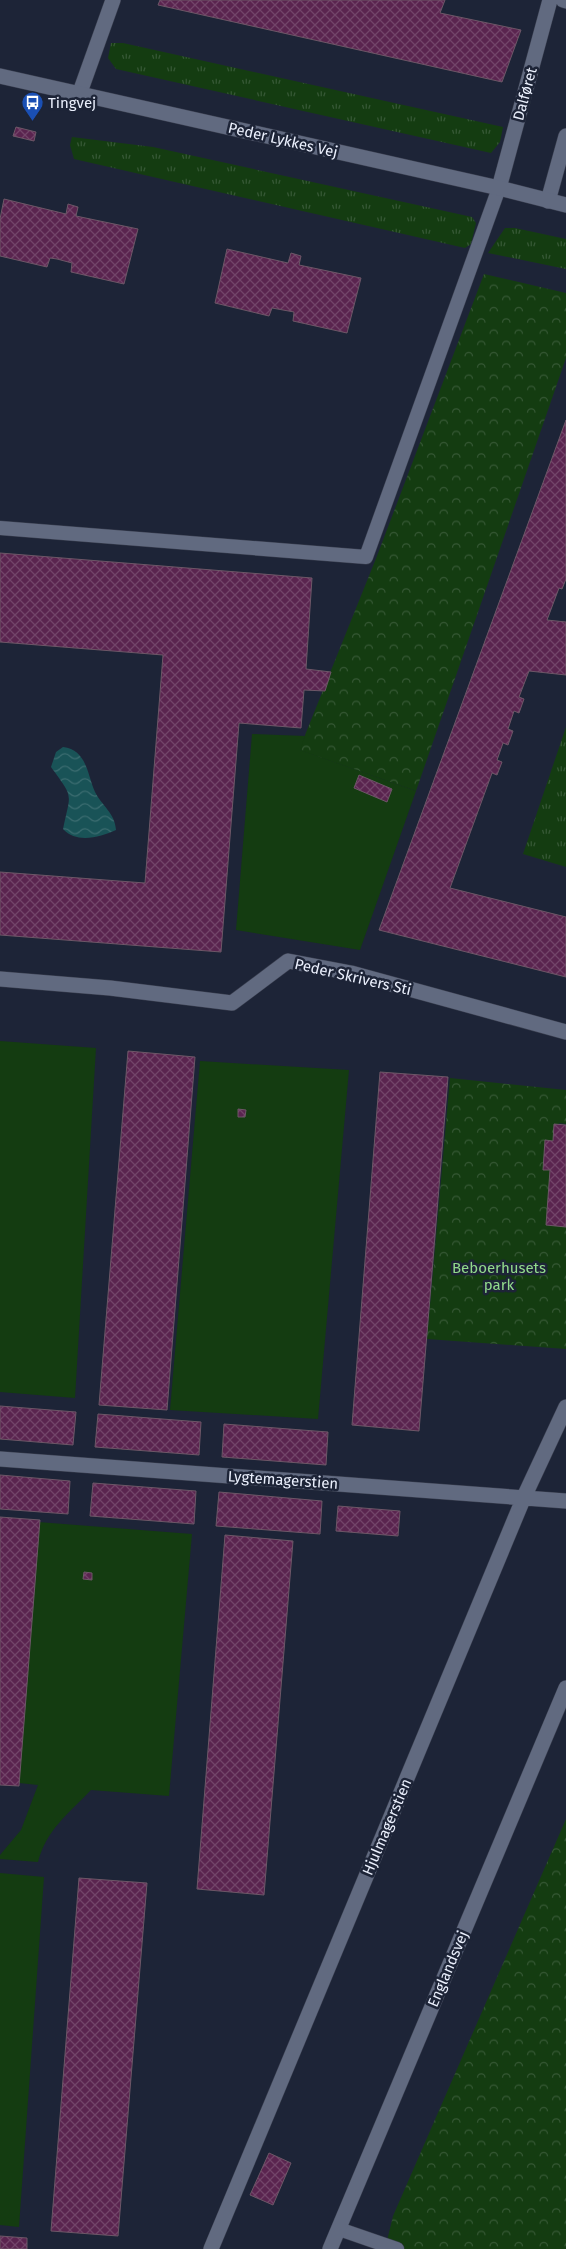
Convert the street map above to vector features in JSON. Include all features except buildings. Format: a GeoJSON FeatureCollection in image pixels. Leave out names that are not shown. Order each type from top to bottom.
{"type":"FeatureCollection","features":[{"type":"Feature","properties":{"kind":"street"},"geometry":{"type":"LineString","coordinates":[[80,95],[113,0]]}},
{"type":"Feature","properties":{"kind":"street","name":"Dalføret"},"geometry":{"type":"LineString","coordinates":[[499,188],[550,0]]}},
{"type":"Feature","properties":{"kind":"street","name":"Peder Lykkes Vej"},"geometry":{"type":"LineString","coordinates":[[0,76],[499,188],[566,205]]}},
{"type":"Feature","properties":{"kind":"street"},"geometry":{"type":"LineString","coordinates":[[548,201],[566,136]]}},
{"type":"Feature","properties":{"kind":"street","name":"Peder Skrivers Sti"},"geometry":{"type":"LineString","coordinates":[[0,979],[110,988],[232,1003],[288,961],[352,973],[566,1032]]}},
{"type":"Feature","properties":{"kind":"street","name":"Hjulmagerstien"},"geometry":{"type":"LineString","coordinates":[[211,2249],[524,1497],[566,1407]]}},
{"type":"Feature","properties":{"kind":"street","name":"Lygtemagerstien"},"geometry":{"type":"LineString","coordinates":[[0,1459],[566,1501]]}},
{"type":"Feature","properties":{"kind":"street","name":"Englandsvej"},"geometry":{"type":"LineString","coordinates":[[330,2249],[566,1688]]}},
{"type":"Feature","properties":{"kind":"lane"},"geometry":{"type":"LineString","coordinates":[[0,528],[366,557],[499,188]]}},
{"type":"Feature","properties":{"kind":"lane"},"geometry":{"type":"LineString","coordinates":[[339,2229],[397,2249]]}},
{"type":"Feature","properties":{"kind":"green space"},"geometry":{"type":"Polygon","coordinates":[[[111,43],[123,43],[503,127],[500,142],[491,153],[116,69],[108,58],[111,43]]]}},
{"type":"Feature","properties":{"kind":"green space"},"geometry":{"type":"Polygon","coordinates":[[[72,137],[153,147],[472,217],[476,223],[471,244],[465,248],[74,159],[70,145],[72,137]]]}},
{"type":"Feature","properties":{"kind":"green space"},"geometry":{"type":"Polygon","coordinates":[[[505,228],[515,228],[566,239],[566,269],[488,253],[505,228]]]}},
{"type":"Feature","properties":{"kind":"green space"},"geometry":{"type":"Polygon","coordinates":[[[484,274],[566,293],[566,358],[416,791],[299,750],[377,556],[484,274]]]}},
{"type":"Feature","properties":{"kind":"green space"},"geometry":{"type":"Polygon","coordinates":[[[566,727],[566,867],[523,854],[566,727]]]}},
{"type":"Feature","properties":{"kind":"green space"},"geometry":{"type":"Polygon","coordinates":[[[252,734],[305,736],[300,750],[416,791],[360,950],[236,930],[252,734]]]}},
{"type":"Feature","properties":{"kind":"green space"},"geometry":{"type":"Polygon","coordinates":[[[0,1041],[96,1048],[75,1398],[0,1392],[0,1041]]]}},
{"type":"Feature","properties":{"kind":"green space"},"geometry":{"type":"Polygon","coordinates":[[[200,1061],[349,1070],[318,1419],[170,1410],[200,1061]]]}},
{"type":"Feature","properties":{"kind":"green space","name":"Beboerhusets park"},"geometry":{"type":"Polygon","coordinates":[[[450,1078],[566,1090],[566,1124],[559,1123],[550,1223],[566,1225],[566,1349],[427,1339],[450,1078]]]}},
{"type":"Feature","properties":{"kind":"green space"},"geometry":{"type":"Polygon","coordinates":[[[38,1522],[192,1534],[169,1796],[91,1790],[52,1831],[38,1862],[0,1859],[0,1855],[21,1830],[38,1785],[19,1783],[38,1522]]]}},
{"type":"Feature","properties":{"kind":"green space"},"geometry":{"type":"Polygon","coordinates":[[[566,1819],[566,2249],[385,2249],[393,2216],[566,1819]]]}},
{"type":"Feature","properties":{"kind":"green space"},"geometry":{"type":"Polygon","coordinates":[[[0,1873],[44,1877],[19,2227],[0,2225],[0,1873]]]}},
{"type":"Feature","properties":{"kind":"water"},"geometry":{"type":"Polygon","coordinates":[[[63,747],[71,749],[82,758],[95,792],[111,814],[116,830],[96,837],[82,838],[69,834],[63,829],[69,796],[64,785],[51,767],[56,752],[63,747]]]}},
{"type":"Feature","properties":{"kind":"place","name":"Tingvej"},"geometry":{"type":"Point","coordinates":[32,122]}}]}
